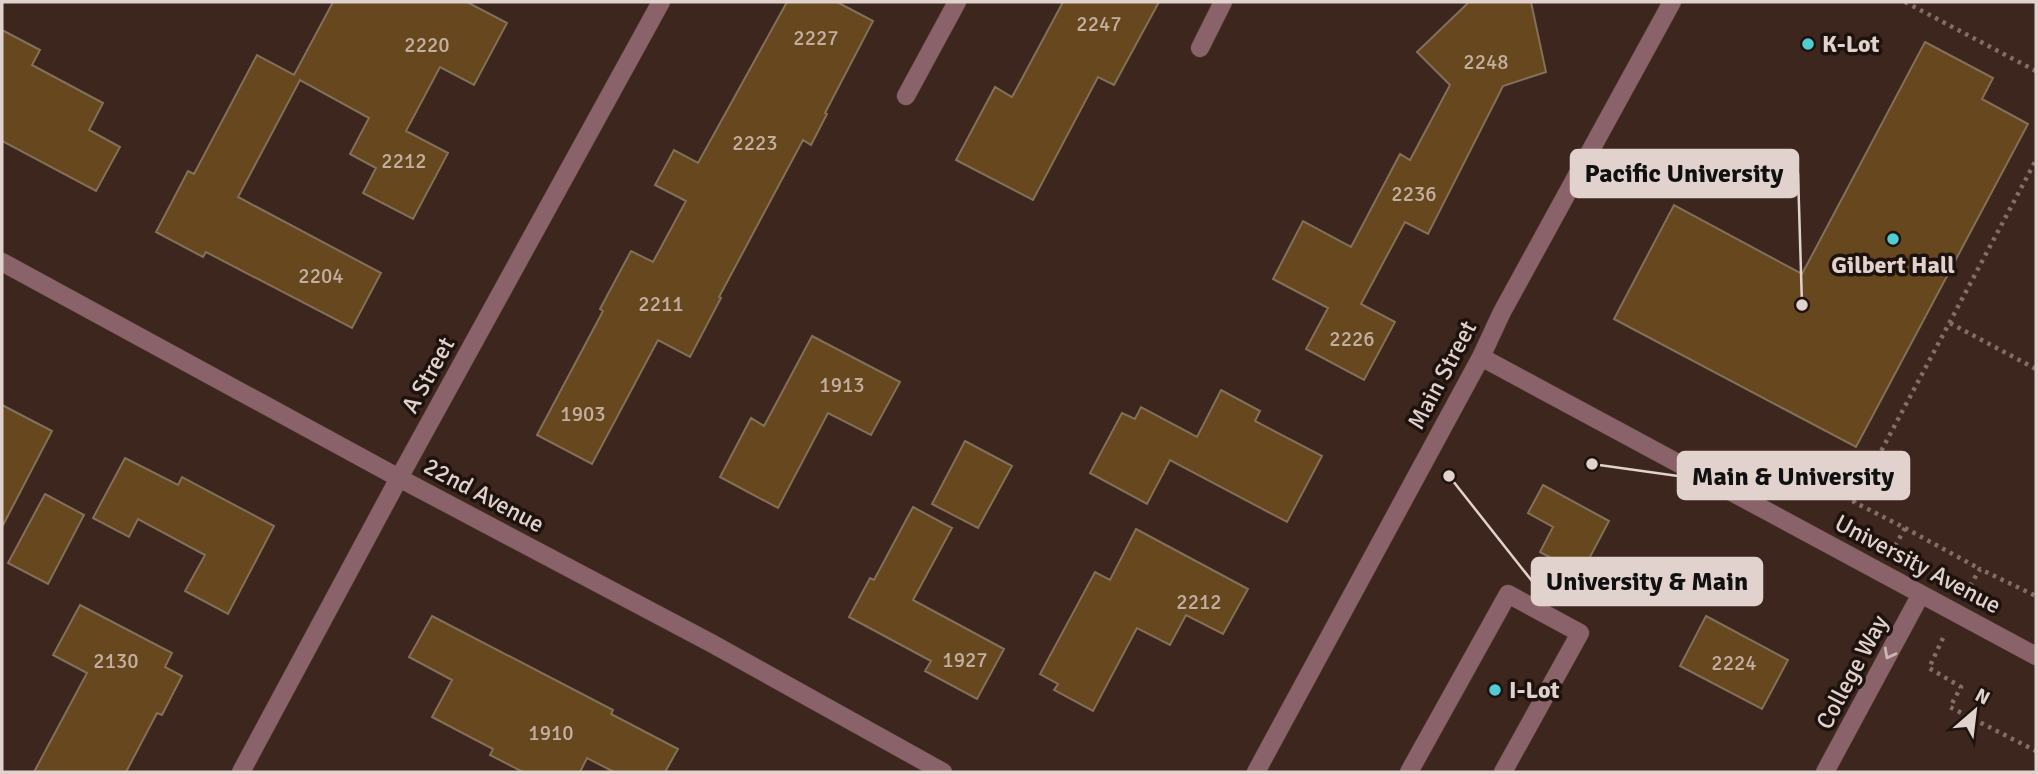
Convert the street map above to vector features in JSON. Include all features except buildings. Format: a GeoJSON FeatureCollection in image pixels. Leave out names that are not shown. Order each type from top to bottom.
{"type":"FeatureCollection","features":[{"type":"Feature","properties":{"kind":"street","name":"A Street"},"geometry":{"type":"LineString","coordinates":[[241,772],[661,2]]}},
{"type":"Feature","properties":{"kind":"street"},"geometry":{"type":"LineString","coordinates":[[906,96],[957,2]]}},
{"type":"Feature","properties":{"kind":"street"},"geometry":{"type":"LineString","coordinates":[[1200,48],[1223,2]]}},
{"type":"Feature","properties":{"kind":"street","name":"Main Street"},"geometry":{"type":"LineString","coordinates":[[1256,772],[1481,357],[1502,312],[1672,2]]}},
{"type":"Feature","properties":{"kind":"street","name":"22nd Avenue"},"geometry":{"type":"LineString","coordinates":[[2,262],[399,478],[711,643],[943,772]]}},
{"type":"Feature","properties":{"kind":"street","name":"University Avenue"},"geometry":{"type":"LineString","coordinates":[[1481,357],[2036,656]]}},
{"type":"Feature","properties":{"kind":"street"},"geometry":{"type":"LineString","coordinates":[[1409,772],[1508,594],[1580,633],[1503,772]]}},
{"type":"Feature","properties":{"kind":"street","name":"College Way"},"geometry":{"type":"LineString","coordinates":[[1825,772],[1922,594]]}},
{"type":"Feature","properties":{"kind":"path"},"geometry":{"type":"LineString","coordinates":[[1905,2],[2036,71]]}},
{"type":"Feature","properties":{"kind":"path"},"geometry":{"type":"LineString","coordinates":[[2036,160],[1854,502],[2036,596]]}},
{"type":"Feature","properties":{"kind":"path"},"geometry":{"type":"LineString","coordinates":[[1950,323],[2036,369]]}},
{"type":"Feature","properties":{"kind":"path"},"geometry":{"type":"LineString","coordinates":[[1881,572],[1905,528]]}},
{"type":"Feature","properties":{"kind":"path"},"geometry":{"type":"LineString","coordinates":[[1980,569],[1929,668],[1961,687],[1950,708],[2036,751]]}},
{"type":"Feature","properties":{"kind":"place","name":"K-Lot"},"geometry":{"type":"Point","coordinates":[1808,44]}},
{"type":"Feature","properties":{"kind":"place","name":"Gilbert Hall"},"geometry":{"type":"Point","coordinates":[1893,239]}},
{"type":"Feature","properties":{"kind":"place","name":"Pacific University"},"geometry":{"type":"Point","coordinates":[1802,305]}},
{"type":"Feature","properties":{"kind":"place","name":"Main & University"},"geometry":{"type":"Point","coordinates":[1592,464]}},
{"type":"Feature","properties":{"kind":"place","name":"University & Main"},"geometry":{"type":"Point","coordinates":[1449,476]}},
{"type":"Feature","properties":{"kind":"place","name":"I-Lot"},"geometry":{"type":"Point","coordinates":[1495,690]}}]}
